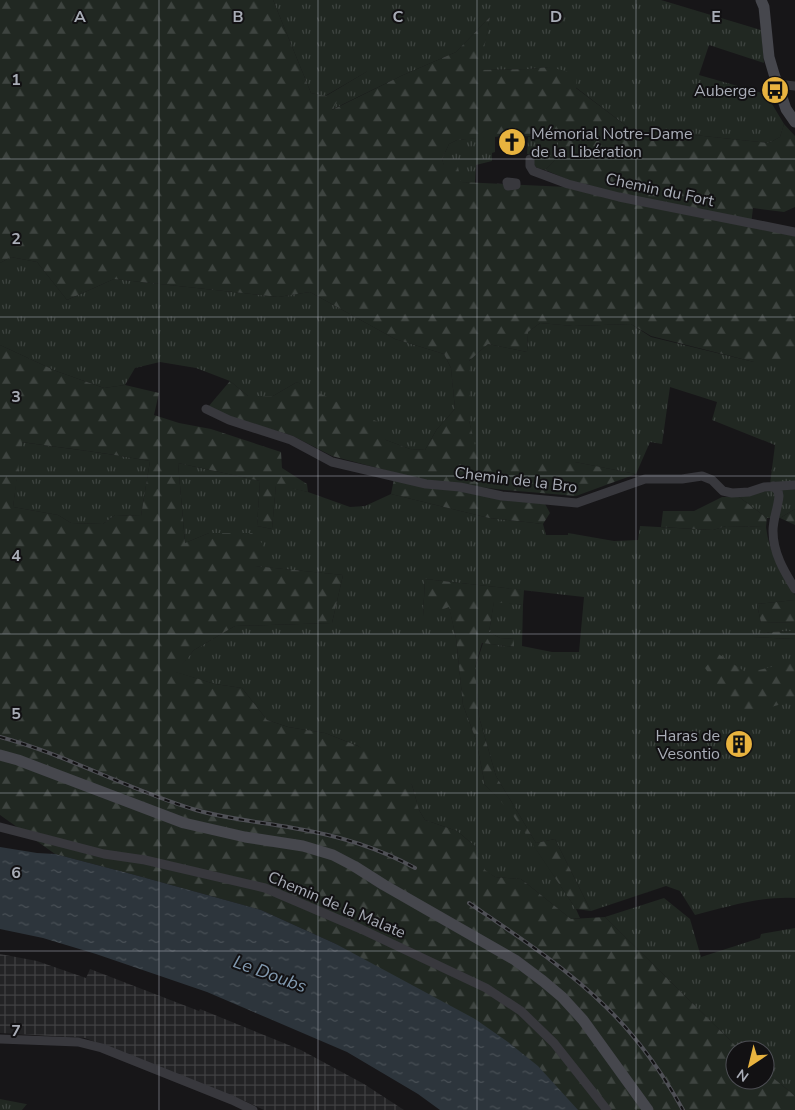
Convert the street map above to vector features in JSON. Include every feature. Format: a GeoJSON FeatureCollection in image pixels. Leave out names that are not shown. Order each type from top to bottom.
{"type":"FeatureCollection","features":[{"type":"Feature","properties":{"kind":"main road"},"geometry":{"type":"LineString","coordinates":[[761,0],[764,7],[770,57],[777,84],[786,109],[795,122]]}},
{"type":"Feature","properties":{"kind":"main road"},"geometry":{"type":"LineString","coordinates":[[0,755],[18,760],[178,822],[245,837],[311,848],[333,855],[354,866],[515,960],[543,981],[562,997],[583,1020],[648,1110]]}},
{"type":"Feature","properties":{"kind":"street"},"geometry":{"type":"LineString","coordinates":[[777,84],[795,86]]}},
{"type":"Feature","properties":{"kind":"street","name":"Chemin du Fort"},"geometry":{"type":"LineString","coordinates":[[530,159],[530,166],[533,172],[591,190],[795,232]]}},
{"type":"Feature","properties":{"kind":"street","name":"Chemin de la Bro"},"geometry":{"type":"LineString","coordinates":[[206,409],[229,420],[291,440],[332,462],[426,484],[502,496],[577,503],[645,479],[682,479],[702,476],[712,480],[723,491],[732,493],[749,492],[764,486],[795,486]]}},
{"type":"Feature","properties":{"kind":"street"},"geometry":{"type":"LineString","coordinates":[[773,486],[780,496],[773,530],[775,547],[781,566],[795,589]]}},
{"type":"Feature","properties":{"kind":"street","name":"Chemin de la Malate"},"geometry":{"type":"LineString","coordinates":[[0,827],[104,854],[145,860],[265,888],[361,929],[486,988],[521,1011],[554,1044],[607,1110]]}},
{"type":"Feature","properties":{"kind":"street"},"geometry":{"type":"LineString","coordinates":[[0,1039],[78,1042],[102,1048],[253,1110]]}},
{"type":"Feature","properties":{"kind":"shaded area"},"geometry":{"type":"Polygon","coordinates":[[[0,954],[37,961],[86,978],[90,969],[199,1011],[200,1009],[301,1050],[364,1084],[404,1110],[264,1110],[85,1038],[0,1033],[0,954]]]}},
{"type":"Feature","properties":{"kind":"green space"},"geometry":{"type":"Polygon","coordinates":[[[0,0],[273,0],[311,93],[326,96],[371,69],[339,98],[332,110],[401,76],[456,52],[490,17],[480,70],[549,67],[566,71],[577,77],[576,88],[629,128],[769,143],[780,137],[784,124],[795,136],[795,207],[784,212],[753,208],[751,225],[795,236],[795,362],[754,362],[651,336],[631,324],[573,326],[540,323],[528,332],[527,352],[488,344],[469,361],[469,420],[479,462],[575,462],[636,474],[576,496],[504,490],[419,479],[332,456],[293,436],[231,417],[208,407],[230,381],[248,396],[273,396],[297,382],[378,422],[386,440],[410,449],[425,450],[437,429],[455,409],[451,368],[444,354],[395,339],[310,292],[278,297],[114,279],[67,300],[37,262],[11,257],[0,263],[0,0]],[[513,131],[508,132],[506,136],[457,140],[449,144],[442,159],[444,165],[458,167],[461,182],[567,187],[569,180],[545,170],[557,155],[557,137],[515,136],[513,131]]]}},
{"type":"Feature","properties":{"kind":"green space"},"geometry":{"type":"Polygon","coordinates":[[[273,0],[661,0],[761,30],[764,63],[709,45],[699,75],[766,94],[784,124],[780,137],[769,143],[629,128],[549,67],[479,70],[490,17],[456,52],[331,110],[338,98],[368,71],[325,96],[311,93],[273,0]]]}},
{"type":"Feature","properties":{"kind":"green space"},"geometry":{"type":"Polygon","coordinates":[[[495,136],[495,152],[492,153],[492,161],[476,165],[475,183],[461,182],[444,166],[442,159],[449,144],[457,140],[495,136]]]}},
{"type":"Feature","properties":{"kind":"green space"},"geometry":{"type":"Polygon","coordinates":[[[528,137],[557,137],[557,155],[545,170],[535,166],[534,154],[527,154],[528,137]]]}},
{"type":"Feature","properties":{"kind":"green space"},"geometry":{"type":"Polygon","coordinates":[[[11,257],[37,262],[67,300],[114,279],[278,297],[310,292],[395,339],[444,354],[451,368],[455,409],[437,429],[425,450],[410,449],[386,440],[297,382],[273,396],[248,396],[230,381],[196,368],[160,362],[135,368],[125,385],[104,388],[56,371],[0,345],[0,263],[11,257]]]}},
{"type":"Feature","properties":{"kind":"green space"},"geometry":{"type":"Polygon","coordinates":[[[540,323],[573,326],[631,324],[651,337],[754,362],[795,362],[795,509],[780,518],[767,518],[739,497],[770,484],[775,445],[712,420],[717,402],[670,387],[662,444],[650,442],[636,474],[575,462],[478,462],[469,420],[469,361],[488,344],[527,352],[528,332],[540,323]]]}},
{"type":"Feature","properties":{"kind":"green space"},"geometry":{"type":"Polygon","coordinates":[[[0,345],[56,371],[104,388],[125,385],[159,393],[154,415],[179,423],[211,429],[281,452],[282,468],[307,484],[308,492],[276,485],[272,529],[257,526],[260,481],[178,463],[185,543],[209,533],[252,533],[264,545],[255,566],[343,575],[332,623],[235,626],[194,650],[176,672],[215,684],[242,688],[267,720],[288,727],[325,733],[358,746],[388,761],[412,785],[419,810],[425,820],[457,831],[476,847],[485,870],[495,877],[521,879],[571,919],[605,917],[730,1040],[725,1040],[725,1090],[775,1090],[775,1079],[795,1096],[795,1110],[577,1110],[336,944],[261,910],[55,854],[0,815],[0,345]],[[22,442],[13,507],[58,515],[71,523],[103,524],[115,515],[141,516],[150,461],[22,442]]]}},
{"type":"Feature","properties":{"kind":"green space"},"geometry":{"type":"Polygon","coordinates":[[[21,442],[150,461],[141,516],[115,515],[103,524],[71,523],[58,515],[13,507],[21,442]]]}},
{"type":"Feature","properties":{"kind":"green space"},"geometry":{"type":"Polygon","coordinates":[[[178,463],[260,481],[257,526],[272,529],[276,484],[308,492],[350,507],[365,506],[391,494],[489,518],[543,524],[546,535],[568,535],[568,533],[614,541],[638,540],[640,526],[713,530],[726,526],[766,527],[773,554],[795,595],[795,600],[757,604],[761,623],[795,622],[795,631],[770,632],[753,637],[795,639],[795,898],[757,900],[695,915],[680,891],[666,886],[591,911],[555,839],[536,843],[496,776],[479,717],[475,668],[483,643],[514,647],[514,639],[500,638],[489,632],[494,601],[523,605],[522,646],[552,652],[579,652],[584,597],[425,579],[423,616],[449,606],[456,638],[463,705],[476,740],[485,785],[510,810],[576,909],[580,918],[571,919],[521,879],[495,877],[484,870],[476,847],[457,831],[425,820],[419,810],[412,785],[358,746],[325,733],[288,727],[267,720],[242,688],[215,684],[175,672],[194,650],[235,626],[332,623],[343,575],[254,566],[209,533],[185,543],[178,463]]]}},
{"type":"Feature","properties":{"kind":"green space"},"geometry":{"type":"Polygon","coordinates":[[[394,479],[544,502],[550,513],[543,524],[489,518],[391,494],[394,479]]]}},
{"type":"Feature","properties":{"kind":"green space"},"geometry":{"type":"Polygon","coordinates":[[[722,497],[739,497],[767,518],[766,527],[726,526],[713,530],[661,527],[663,511],[694,511],[722,497]]]}},
{"type":"Feature","properties":{"kind":"green space"},"geometry":{"type":"Polygon","coordinates":[[[795,509],[795,525],[780,518],[795,509]]]}},
{"type":"Feature","properties":{"kind":"green space"},"geometry":{"type":"Polygon","coordinates":[[[425,579],[524,590],[523,605],[494,602],[489,632],[500,638],[514,639],[514,647],[482,643],[475,668],[479,717],[496,776],[536,843],[555,839],[591,911],[576,909],[510,811],[485,785],[476,740],[463,705],[456,638],[449,607],[423,617],[425,579]]]}},
{"type":"Feature","properties":{"kind":"green space"},"geometry":{"type":"Polygon","coordinates":[[[795,600],[795,622],[761,623],[757,604],[795,600]]]}},
{"type":"Feature","properties":{"kind":"green space"},"geometry":{"type":"Polygon","coordinates":[[[795,631],[795,639],[751,637],[770,632],[795,631]]]}},
{"type":"Feature","properties":{"kind":"green space"},"geometry":{"type":"Polygon","coordinates":[[[717,653],[747,673],[795,661],[795,700],[738,717],[705,668],[717,653]]]}},
{"type":"Feature","properties":{"kind":"green space"},"geometry":{"type":"Polygon","coordinates":[[[664,898],[690,919],[701,957],[760,938],[761,934],[795,928],[795,1096],[775,1079],[775,1040],[730,1040],[605,917],[664,898]]]}},
{"type":"Feature","properties":{"kind":"green space"},"geometry":{"type":"Polygon","coordinates":[[[0,1099],[27,1104],[22,1110],[0,1110],[0,1099]]]}},
{"type":"Feature","properties":{"kind":"water","name":"Le Doubs"},"geometry":{"type":"Polygon","coordinates":[[[0,847],[55,854],[261,910],[336,944],[475,1019],[538,1066],[578,1110],[440,1110],[418,1094],[347,1052],[207,992],[96,954],[43,938],[0,929],[0,847]]]}},
{"type":"Feature","properties":{"kind":"railway"},"geometry":{"type":"LineString","coordinates":[[0,737],[25,744],[147,793],[196,810],[340,838],[371,848],[415,868]]}},
{"type":"Feature","properties":{"kind":"railway"},"geometry":{"type":"LineString","coordinates":[[469,903],[557,965],[606,1007],[628,1030],[648,1056],[683,1110]]}},
{"type":"Feature","properties":{"kind":"place","name":"Auberge"},"geometry":{"type":"Point","coordinates":[775,90]}},
{"type":"Feature","properties":{"kind":"place","name":"Mémorial Notre-Dame de la Libération"},"geometry":{"type":"Point","coordinates":[512,142]}},
{"type":"Feature","properties":{"kind":"place","name":"Haras de Vesontio"},"geometry":{"type":"Point","coordinates":[739,744]}}]}
